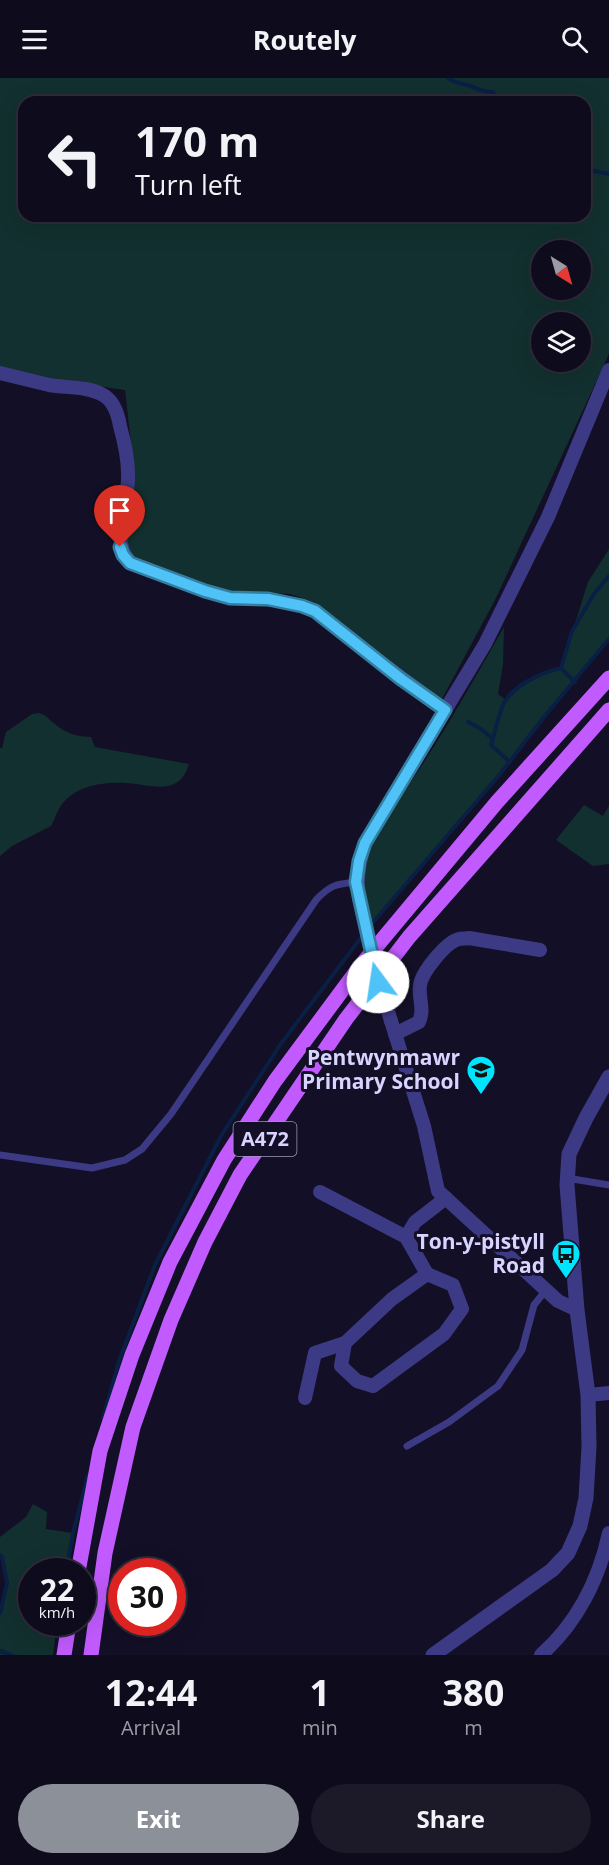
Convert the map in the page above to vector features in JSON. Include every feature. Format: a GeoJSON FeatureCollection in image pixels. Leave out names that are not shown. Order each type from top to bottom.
{"type":"FeatureCollection","features":[{"type":"Feature","properties":{"kind":"main road","name":"A472"},"geometry":{"type":"LineString","coordinates":[[81,1558],[100,1450],[132,1354],[170,1262],[224,1160],[275,1081],[368,957],[490,811],[609,678]]}},
{"type":"Feature","properties":{"kind":"main road","name":"A472"},"geometry":{"type":"LineString","coordinates":[[91,1655],[105,1552],[133,1427],[171,1320],[205,1242],[240,1175],[346,1019],[409,937],[609,710]]}},
{"type":"Feature","properties":{"kind":"main road"},"geometry":{"type":"LineString","coordinates":[[64,1655],[67,1636]]}},
{"type":"Feature","properties":{"kind":"street"},"geometry":{"type":"LineString","coordinates":[[577,1310],[558,1301],[438,1191],[424,1126],[375,970],[356,882],[365,843],[485,644],[548,517],[609,370]]}},
{"type":"Feature","properties":{"kind":"street"},"geometry":{"type":"LineString","coordinates":[[0,373],[49,385],[95,392],[104,395],[112,402],[119,418],[128,461],[128,482],[119,538],[123,555],[130,563],[230,598],[268,599],[315,611],[445,710]]}},
{"type":"Feature","properties":{"kind":"street"},"geometry":{"type":"LineString","coordinates":[[393,1028],[419,1022],[423,1013],[420,986],[423,973],[446,948],[458,939],[469,938],[540,950]]}},
{"type":"Feature","properties":{"kind":"street"},"geometry":{"type":"LineString","coordinates":[[433,1655],[552,1570],[568,1553],[580,1526],[586,1498],[589,1447],[588,1395],[577,1310],[567,1178],[569,1155],[609,1077]]}},
{"type":"Feature","properties":{"kind":"street"},"geometry":{"type":"LineString","coordinates":[[321,1192],[406,1237],[427,1274],[453,1285],[462,1309],[444,1334],[373,1386],[357,1381],[342,1366],[345,1343]]}},
{"type":"Feature","properties":{"kind":"street"},"geometry":{"type":"LineString","coordinates":[[406,1237],[415,1222],[446,1198]]}},
{"type":"Feature","properties":{"kind":"street"},"geometry":{"type":"LineString","coordinates":[[305,1398],[315,1353],[345,1343],[392,1299],[427,1274]]}},
{"type":"Feature","properties":{"kind":"street"},"geometry":{"type":"LineString","coordinates":[[588,1395],[609,1394]]}},
{"type":"Feature","properties":{"kind":"street"},"geometry":{"type":"LineString","coordinates":[[541,1655],[566,1629],[584,1602],[604,1555],[609,1533]]}},
{"type":"Feature","properties":{"kind":"lane"},"geometry":{"type":"LineString","coordinates":[[0,1155],[92,1168],[124,1160],[142,1149],[171,1114],[315,900],[326,889],[338,884],[356,882]]}},
{"type":"Feature","properties":{"kind":"lane"},"geometry":{"type":"LineString","coordinates":[[567,1178],[609,1185]]}},
{"type":"Feature","properties":{"kind":"lane"},"geometry":{"type":"LineString","coordinates":[[407,1446],[449,1422],[498,1386],[522,1350],[534,1305],[546,1290]]}},
{"type":"Feature","properties":{"kind":"green space"},"geometry":{"type":"Polygon","coordinates":[[[0,78],[609,78],[609,354],[495,600],[442,699],[417,684],[314,602],[290,594],[229,592],[133,557],[125,547],[134,494],[133,461],[125,390],[54,380],[0,368],[0,78]]]}},
{"type":"Feature","properties":{"kind":"green space"},"geometry":{"type":"Polygon","coordinates":[[[609,549],[609,639],[501,773],[372,923],[364,883],[364,869],[372,844],[464,697],[504,627],[503,664],[498,694],[506,700],[531,680],[561,668],[588,582],[609,549]]]}},
{"type":"Feature","properties":{"kind":"green space"},"geometry":{"type":"Polygon","coordinates":[[[39,713],[67,732],[91,737],[95,747],[189,764],[178,781],[163,787],[107,783],[80,790],[65,801],[51,826],[12,846],[0,856],[0,748],[2,748],[6,732],[32,714],[39,713]]]}},
{"type":"Feature","properties":{"kind":"green space"},"geometry":{"type":"Polygon","coordinates":[[[584,805],[603,816],[609,806],[609,864],[593,866],[556,840],[584,805]]]}},
{"type":"Feature","properties":{"kind":"green space"},"geometry":{"type":"Polygon","coordinates":[[[33,1504],[47,1512],[46,1529],[73,1533],[69,1558],[18,1558],[18,1636],[55,1636],[53,1655],[0,1655],[0,1613],[7,1583],[0,1555],[0,1537],[26,1517],[33,1504]]]}},
{"type":"Feature","properties":{"kind":"waterway"},"geometry":{"type":"LineString","coordinates":[[448,78],[454,82],[493,92],[495,96]]}},
{"type":"Feature","properties":{"kind":"waterway"},"geometry":{"type":"LineString","coordinates":[[591,170],[609,174]]}},
{"type":"Feature","properties":{"kind":"waterway"},"geometry":{"type":"LineString","coordinates":[[510,762],[491,745],[505,701],[516,689],[530,680],[561,668],[572,631],[594,594],[609,576]]}},
{"type":"Feature","properties":{"kind":"waterway"},"geometry":{"type":"LineString","coordinates":[[370,926],[501,773],[609,639]]}},
{"type":"Feature","properties":{"kind":"waterway"},"geometry":{"type":"LineString","coordinates":[[561,668],[575,682]]}},
{"type":"Feature","properties":{"kind":"waterway"},"geometry":{"type":"LineString","coordinates":[[468,722],[493,739]]}},
{"type":"Feature","properties":{"kind":"waterway"},"geometry":{"type":"LineString","coordinates":[[103,1418],[119,1361],[155,1265],[221,1136],[280,1045],[363,935]]}},
{"type":"Feature","properties":{"kind":"waterway"},"geometry":{"type":"LineString","coordinates":[[69,1558],[88,1475]]}},
{"type":"Feature","properties":{"kind":"waterway"},"geometry":{"type":"LineString","coordinates":[[0,1555],[7,1583],[0,1613]]}},
{"type":"Feature","properties":{"kind":"waterway"},"geometry":{"type":"LineString","coordinates":[[0,1651],[11,1655]]}},
{"type":"Feature","properties":{"kind":"place","name":"Pentwynmawr Primary School"},"geometry":{"type":"Point","coordinates":[481,1096]}},
{"type":"Feature","properties":{"kind":"place","name":"Ton-y-pistyll Road"},"geometry":{"type":"Point","coordinates":[566,1280]}},
{"type":"Feature","properties":{"kind":"route"},"geometry":{"type":"LineString","coordinates":[[120,547],[130,563],[205,591],[230,598],[268,599],[291,603],[315,611],[401,679],[445,710],[365,843],[359,861],[356,882],[378,982]]}}]}
